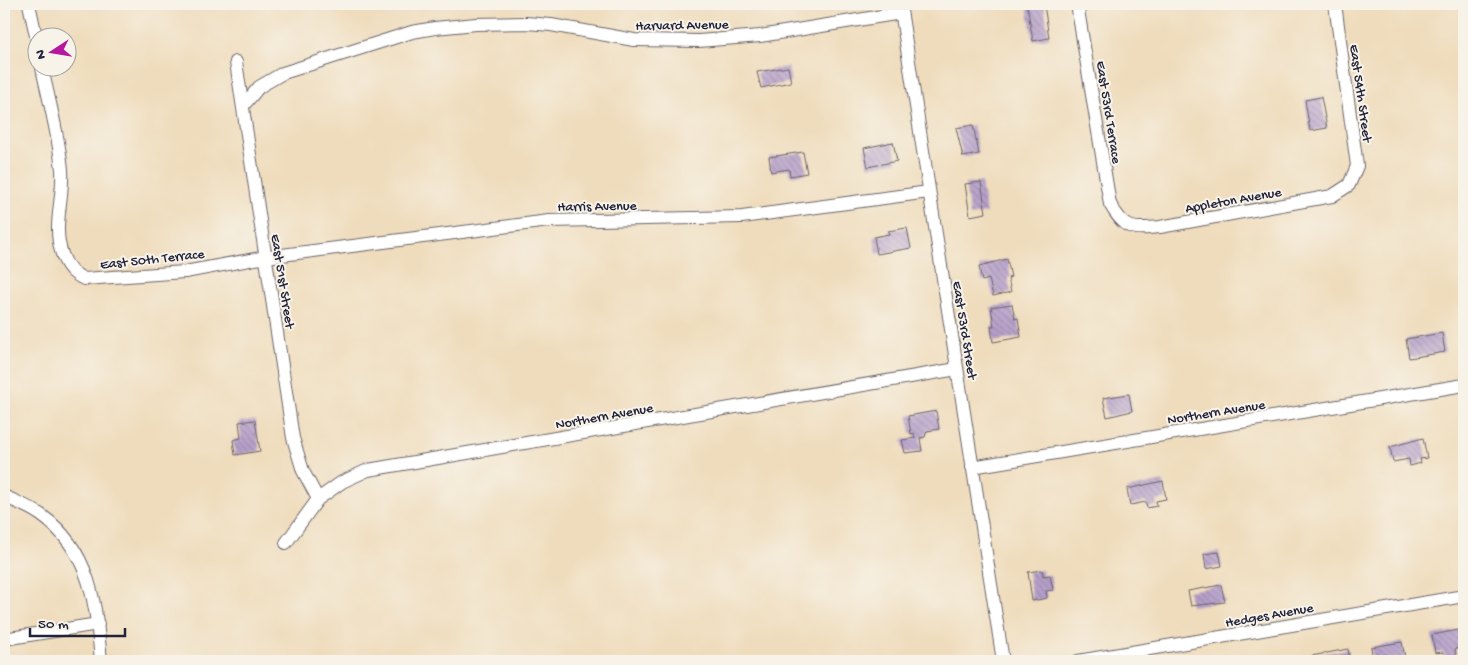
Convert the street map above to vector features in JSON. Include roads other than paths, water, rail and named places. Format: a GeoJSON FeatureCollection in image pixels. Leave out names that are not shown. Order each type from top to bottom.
{"type":"FeatureCollection","features":[{"type":"Feature","properties":{"kind":"street"},"geometry":{"type":"LineString","coordinates":[[29,4],[34,28]]}},
{"type":"Feature","properties":{"kind":"street","name":"East 53rd Terrace"},"geometry":{"type":"LineString","coordinates":[[1077,4],[1110,204],[1122,222]]}},
{"type":"Feature","properties":{"kind":"street","name":"East 54th Street"},"geometry":{"type":"LineString","coordinates":[[1335,4],[1357,166],[1349,185]]}},
{"type":"Feature","properties":{"kind":"street","name":"Harvard Avenue"},"geometry":{"type":"LineString","coordinates":[[243,106],[259,87],[282,73],[412,32],[435,28],[476,24],[526,23],[551,25],[634,40],[699,41],[760,36],[901,8]]}},
{"type":"Feature","properties":{"kind":"street","name":"East 53rd Street"},"geometry":{"type":"LineString","coordinates":[[901,8],[1003,661]]}},
{"type":"Feature","properties":{"kind":"street","name":"East 51st Street"},"geometry":{"type":"LineString","coordinates":[[236,62],[293,438],[304,471],[318,499]]}},
{"type":"Feature","properties":{"kind":"street","name":"East 50th Terrace"},"geometry":{"type":"LineString","coordinates":[[44,78],[62,171],[57,225],[62,254],[73,274],[84,279],[139,277],[185,272],[266,257]]}},
{"type":"Feature","properties":{"kind":"street","name":"Appleton Avenue"},"geometry":{"type":"LineString","coordinates":[[1122,222],[1137,229],[1160,227],[1332,196],[1349,185]]}},
{"type":"Feature","properties":{"kind":"street","name":"Harris Avenue"},"geometry":{"type":"LineString","coordinates":[[266,257],[549,221],[742,217],[929,192]]}},
{"type":"Feature","properties":{"kind":"street","name":"Northern Avenue"},"geometry":{"type":"LineString","coordinates":[[286,543],[318,499],[342,482],[368,470],[957,369]]}},
{"type":"Feature","properties":{"kind":"street","name":"Northern Avenue"},"geometry":{"type":"LineString","coordinates":[[972,467],[1464,385]]}},
{"type":"Feature","properties":{"kind":"street"},"geometry":{"type":"LineString","coordinates":[[4,496],[39,514],[53,524],[71,543],[84,565],[92,589],[98,624],[101,661]]}},
{"type":"Feature","properties":{"kind":"street","name":"Hedges Avenue"},"geometry":{"type":"LineString","coordinates":[[1078,661],[1464,596]]}},
{"type":"Feature","properties":{"kind":"street"},"geometry":{"type":"LineString","coordinates":[[4,639],[98,624]]}}]}
